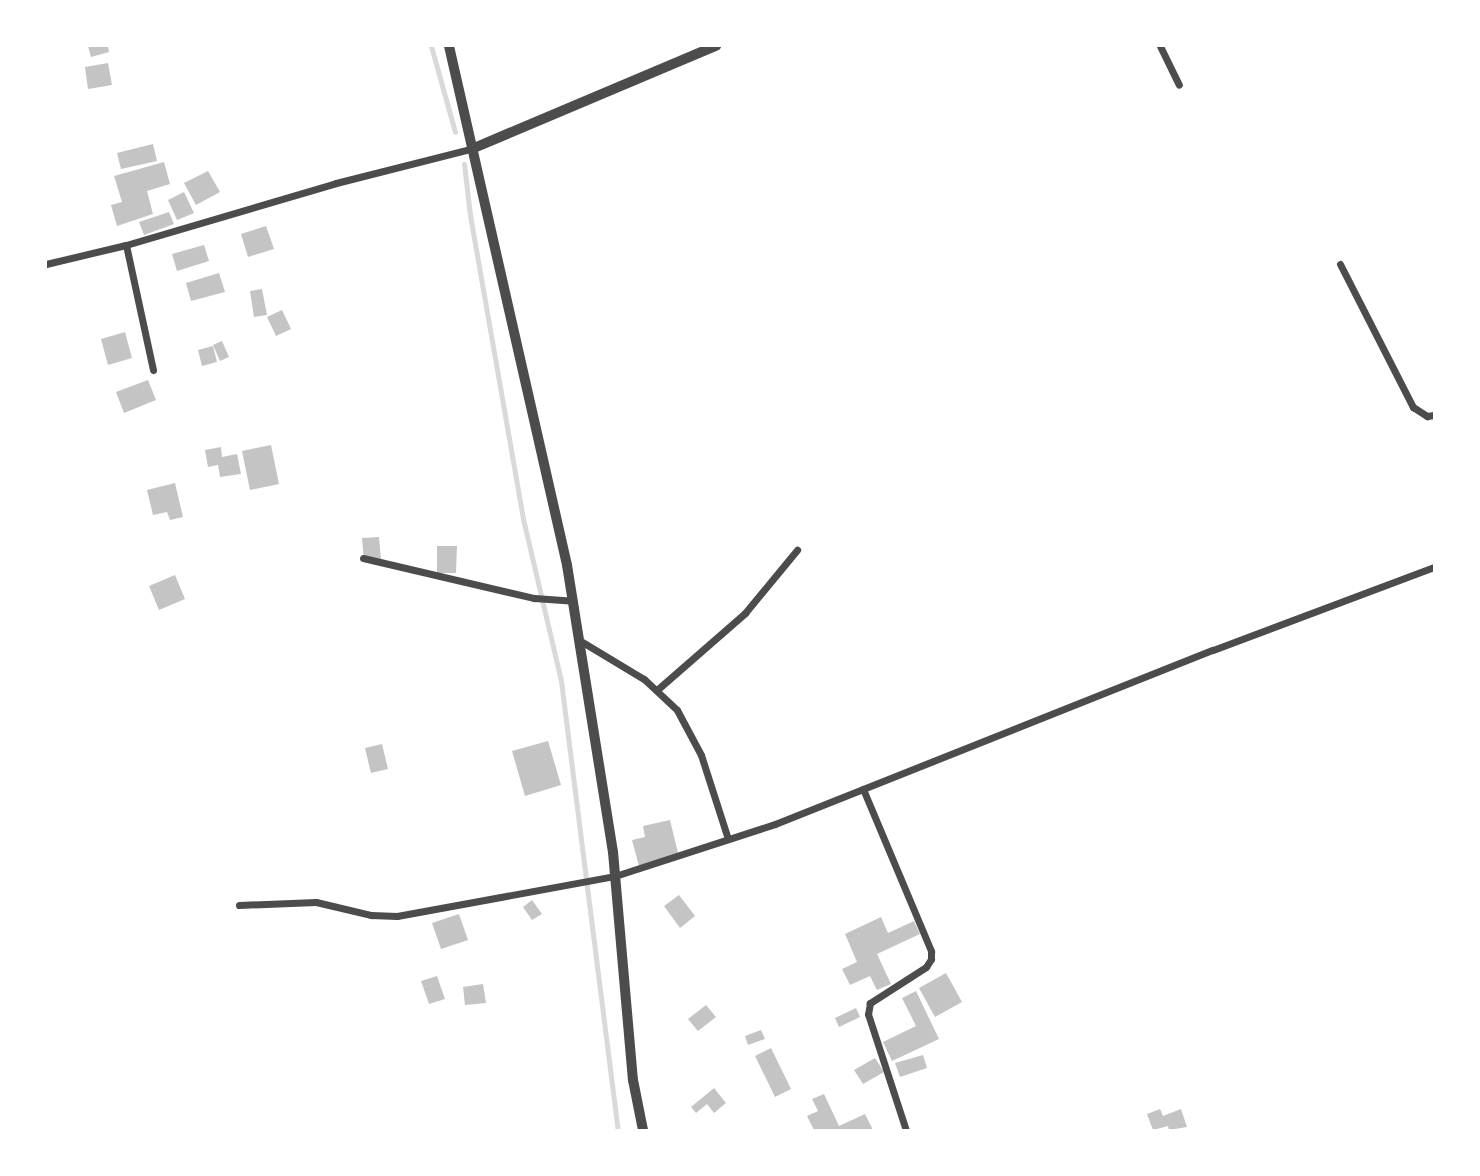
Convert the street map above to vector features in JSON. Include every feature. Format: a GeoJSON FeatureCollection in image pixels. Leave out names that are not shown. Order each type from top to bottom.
{"type":"FeatureCollection","features":[{"type":"Feature","properties":{"kind":"street"},"geometry":{"type":"LineString","coordinates":[[449,46],[474,148],[568,601],[579,640],[615,876],[633,1080],[643,1130]]}},
{"type":"Feature","properties":{"kind":"street"},"geometry":{"type":"LineString","coordinates":[[46,264],[126,246],[336,183],[474,148],[696,50],[716,46]]}},
{"type":"Feature","properties":{"kind":"street"},"geometry":{"type":"LineString","coordinates":[[1160,46],[1180,85]]}},
{"type":"Feature","properties":{"kind":"street"},"geometry":{"type":"LineString","coordinates":[[126,246],[153,370]]}},
{"type":"Feature","properties":{"kind":"street"},"geometry":{"type":"LineString","coordinates":[[1339,264],[1413,407],[1427,416],[1434,415]]}},
{"type":"Feature","properties":{"kind":"street"},"geometry":{"type":"LineString","coordinates":[[658,689],[746,613],[797,550]]}},
{"type":"Feature","properties":{"kind":"street"},"geometry":{"type":"LineString","coordinates":[[363,558],[534,598],[568,601]]}},
{"type":"Feature","properties":{"kind":"street"},"geometry":{"type":"LineString","coordinates":[[239,905],[316,902],[371,915],[397,916],[615,876],[728,839],[863,789],[1213,650],[1434,567]]}},
{"type":"Feature","properties":{"kind":"street"},"geometry":{"type":"LineString","coordinates":[[579,640],[658,689],[677,710],[701,755],[728,839]]}},
{"type":"Feature","properties":{"kind":"street"},"geometry":{"type":"LineString","coordinates":[[863,789],[930,951],[931,959],[926,967],[870,1003],[868,1014],[906,1130]]}},
{"type":"Feature","properties":{"kind":"building"},"geometry":{"type":"Polygon","coordinates":[[[88,46],[108,46],[109,52],[91,57],[88,46]]]}},
{"type":"Feature","properties":{"kind":"building"},"geometry":{"type":"Polygon","coordinates":[[[108,63],[112,85],[88,89],[85,67],[108,63]]]}},
{"type":"Feature","properties":{"kind":"building"},"geometry":{"type":"Polygon","coordinates":[[[153,144],[157,161],[121,169],[117,153],[153,144]]]}},
{"type":"Feature","properties":{"kind":"building"},"geometry":{"type":"Polygon","coordinates":[[[164,162],[170,184],[147,191],[153,214],[117,226],[111,205],[122,202],[114,176],[164,162]]]}},
{"type":"Feature","properties":{"kind":"building"},"geometry":{"type":"Polygon","coordinates":[[[208,171],[220,192],[196,205],[184,183],[208,171]]]}},
{"type":"Feature","properties":{"kind":"building"},"geometry":{"type":"Polygon","coordinates":[[[184,192],[194,213],[177,220],[168,200],[184,192]]]}},
{"type":"Feature","properties":{"kind":"building"},"geometry":{"type":"Polygon","coordinates":[[[169,212],[174,224],[144,235],[139,222],[169,212]]]}},
{"type":"Feature","properties":{"kind":"building"},"geometry":{"type":"Polygon","coordinates":[[[266,226],[274,249],[248,257],[241,234],[266,226]]]}},
{"type":"Feature","properties":{"kind":"building"},"geometry":{"type":"Polygon","coordinates":[[[204,245],[209,261],[177,271],[172,254],[204,245]]]}},
{"type":"Feature","properties":{"kind":"building"},"geometry":{"type":"Polygon","coordinates":[[[219,273],[225,292],[191,301],[186,283],[219,273]]]}},
{"type":"Feature","properties":{"kind":"building"},"geometry":{"type":"Polygon","coordinates":[[[262,289],[267,315],[254,317],[250,291],[262,289]]]}},
{"type":"Feature","properties":{"kind":"building"},"geometry":{"type":"Polygon","coordinates":[[[282,310],[291,329],[276,336],[267,317],[282,310]]]}},
{"type":"Feature","properties":{"kind":"building"},"geometry":{"type":"Polygon","coordinates":[[[125,332],[132,358],[108,365],[101,339],[125,332]]]}},
{"type":"Feature","properties":{"kind":"building"},"geometry":{"type":"Polygon","coordinates":[[[222,341],[229,357],[220,361],[213,345],[222,341]]]}},
{"type":"Feature","properties":{"kind":"building"},"geometry":{"type":"Polygon","coordinates":[[[213,346],[217,362],[202,366],[198,350],[213,346]]]}},
{"type":"Feature","properties":{"kind":"building"},"geometry":{"type":"Polygon","coordinates":[[[148,380],[156,400],[124,413],[116,392],[148,380]]]}},
{"type":"Feature","properties":{"kind":"building"},"geometry":{"type":"Polygon","coordinates":[[[271,445],[279,484],[250,490],[242,451],[271,445]]]}},
{"type":"Feature","properties":{"kind":"building"},"geometry":{"type":"Polygon","coordinates":[[[221,447],[222,457],[237,454],[241,474],[220,477],[218,465],[208,467],[205,450],[221,447]]]}},
{"type":"Feature","properties":{"kind":"building"},"geometry":{"type":"Polygon","coordinates":[[[175,483],[183,517],[170,520],[167,512],[153,515],[147,490],[175,483]]]}},
{"type":"Feature","properties":{"kind":"building"},"geometry":{"type":"Polygon","coordinates":[[[379,537],[381,560],[364,561],[362,538],[379,537]]]}},
{"type":"Feature","properties":{"kind":"building"},"geometry":{"type":"Polygon","coordinates":[[[437,546],[457,546],[456,573],[437,573],[437,546]]]}},
{"type":"Feature","properties":{"kind":"building"},"geometry":{"type":"Polygon","coordinates":[[[175,575],[185,599],[159,610],[149,586],[175,575]]]}},
{"type":"Feature","properties":{"kind":"building"},"geometry":{"type":"Polygon","coordinates":[[[548,741],[561,785],[525,796],[512,751],[548,741]]]}},
{"type":"Feature","properties":{"kind":"building"},"geometry":{"type":"Polygon","coordinates":[[[382,744],[388,769],[371,773],[365,748],[382,744]]]}},
{"type":"Feature","properties":{"kind":"building"},"geometry":{"type":"Polygon","coordinates":[[[670,820],[679,857],[639,866],[632,840],[645,837],[643,826],[670,820]]]}},
{"type":"Feature","properties":{"kind":"building"},"geometry":{"type":"Polygon","coordinates":[[[679,895],[695,916],[680,928],[664,906],[679,895]]]}},
{"type":"Feature","properties":{"kind":"building"},"geometry":{"type":"Polygon","coordinates":[[[532,900],[542,914],[532,920],[523,907],[532,900]]]}},
{"type":"Feature","properties":{"kind":"building"},"geometry":{"type":"Polygon","coordinates":[[[459,914],[468,940],[441,949],[432,923],[459,914]]]}},
{"type":"Feature","properties":{"kind":"building"},"geometry":{"type":"Polygon","coordinates":[[[881,917],[888,933],[914,921],[920,934],[877,954],[891,984],[877,990],[870,976],[850,985],[842,969],[857,962],[845,934],[881,917]]]}},
{"type":"Feature","properties":{"kind":"building"},"geometry":{"type":"Polygon","coordinates":[[[946,973],[962,1002],[935,1017],[919,988],[946,973]]]}},
{"type":"Feature","properties":{"kind":"building"},"geometry":{"type":"Polygon","coordinates":[[[437,976],[445,999],[429,1004],[421,981],[437,976]]]}},
{"type":"Feature","properties":{"kind":"building"},"geometry":{"type":"Polygon","coordinates":[[[483,984],[486,1003],[465,1005],[463,987],[483,984]]]}},
{"type":"Feature","properties":{"kind":"building"},"geometry":{"type":"Polygon","coordinates":[[[916,991],[939,1039],[892,1061],[883,1042],[916,1026],[902,998],[916,991]]]}},
{"type":"Feature","properties":{"kind":"building"},"geometry":{"type":"Polygon","coordinates":[[[706,1005],[716,1017],[698,1031],[688,1019],[706,1005]]]}},
{"type":"Feature","properties":{"kind":"building"},"geometry":{"type":"Polygon","coordinates":[[[856,1008],[860,1017],[839,1027],[835,1018],[856,1008]]]}},
{"type":"Feature","properties":{"kind":"building"},"geometry":{"type":"Polygon","coordinates":[[[761,1030],[765,1039],[748,1045],[745,1036],[761,1030]]]}},
{"type":"Feature","properties":{"kind":"building"},"geometry":{"type":"Polygon","coordinates":[[[771,1048],[791,1089],[775,1097],[755,1056],[771,1048]]]}},
{"type":"Feature","properties":{"kind":"building"},"geometry":{"type":"Polygon","coordinates":[[[923,1055],[927,1068],[900,1077],[895,1063],[923,1055]]]}},
{"type":"Feature","properties":{"kind":"building"},"geometry":{"type":"Polygon","coordinates":[[[875,1058],[884,1072],[863,1084],[854,1070],[875,1058]]]}},
{"type":"Feature","properties":{"kind":"building"},"geometry":{"type":"Polygon","coordinates":[[[714,1088],[726,1103],[714,1113],[707,1104],[696,1113],[691,1107],[714,1088]]]}},
{"type":"Feature","properties":{"kind":"building"},"geometry":{"type":"Polygon","coordinates":[[[824,1094],[839,1126],[865,1114],[873,1130],[814,1130],[807,1116],[818,1111],[812,1099],[824,1094]]]}},
{"type":"Feature","properties":{"kind":"building"},"geometry":{"type":"Polygon","coordinates":[[[1160,1109],[1163,1116],[1181,1109],[1187,1127],[1169,1130],[1168,1126],[1153,1130],[1147,1114],[1160,1109]]]}},
{"type":"Feature","properties":{"kind":"waterway"},"geometry":{"type":"LineString","coordinates":[[431,46],[455,132]]}},
{"type":"Feature","properties":{"kind":"waterway"},"geometry":{"type":"LineString","coordinates":[[464,164],[470,215],[524,523],[561,681],[618,1130]]}}]}
